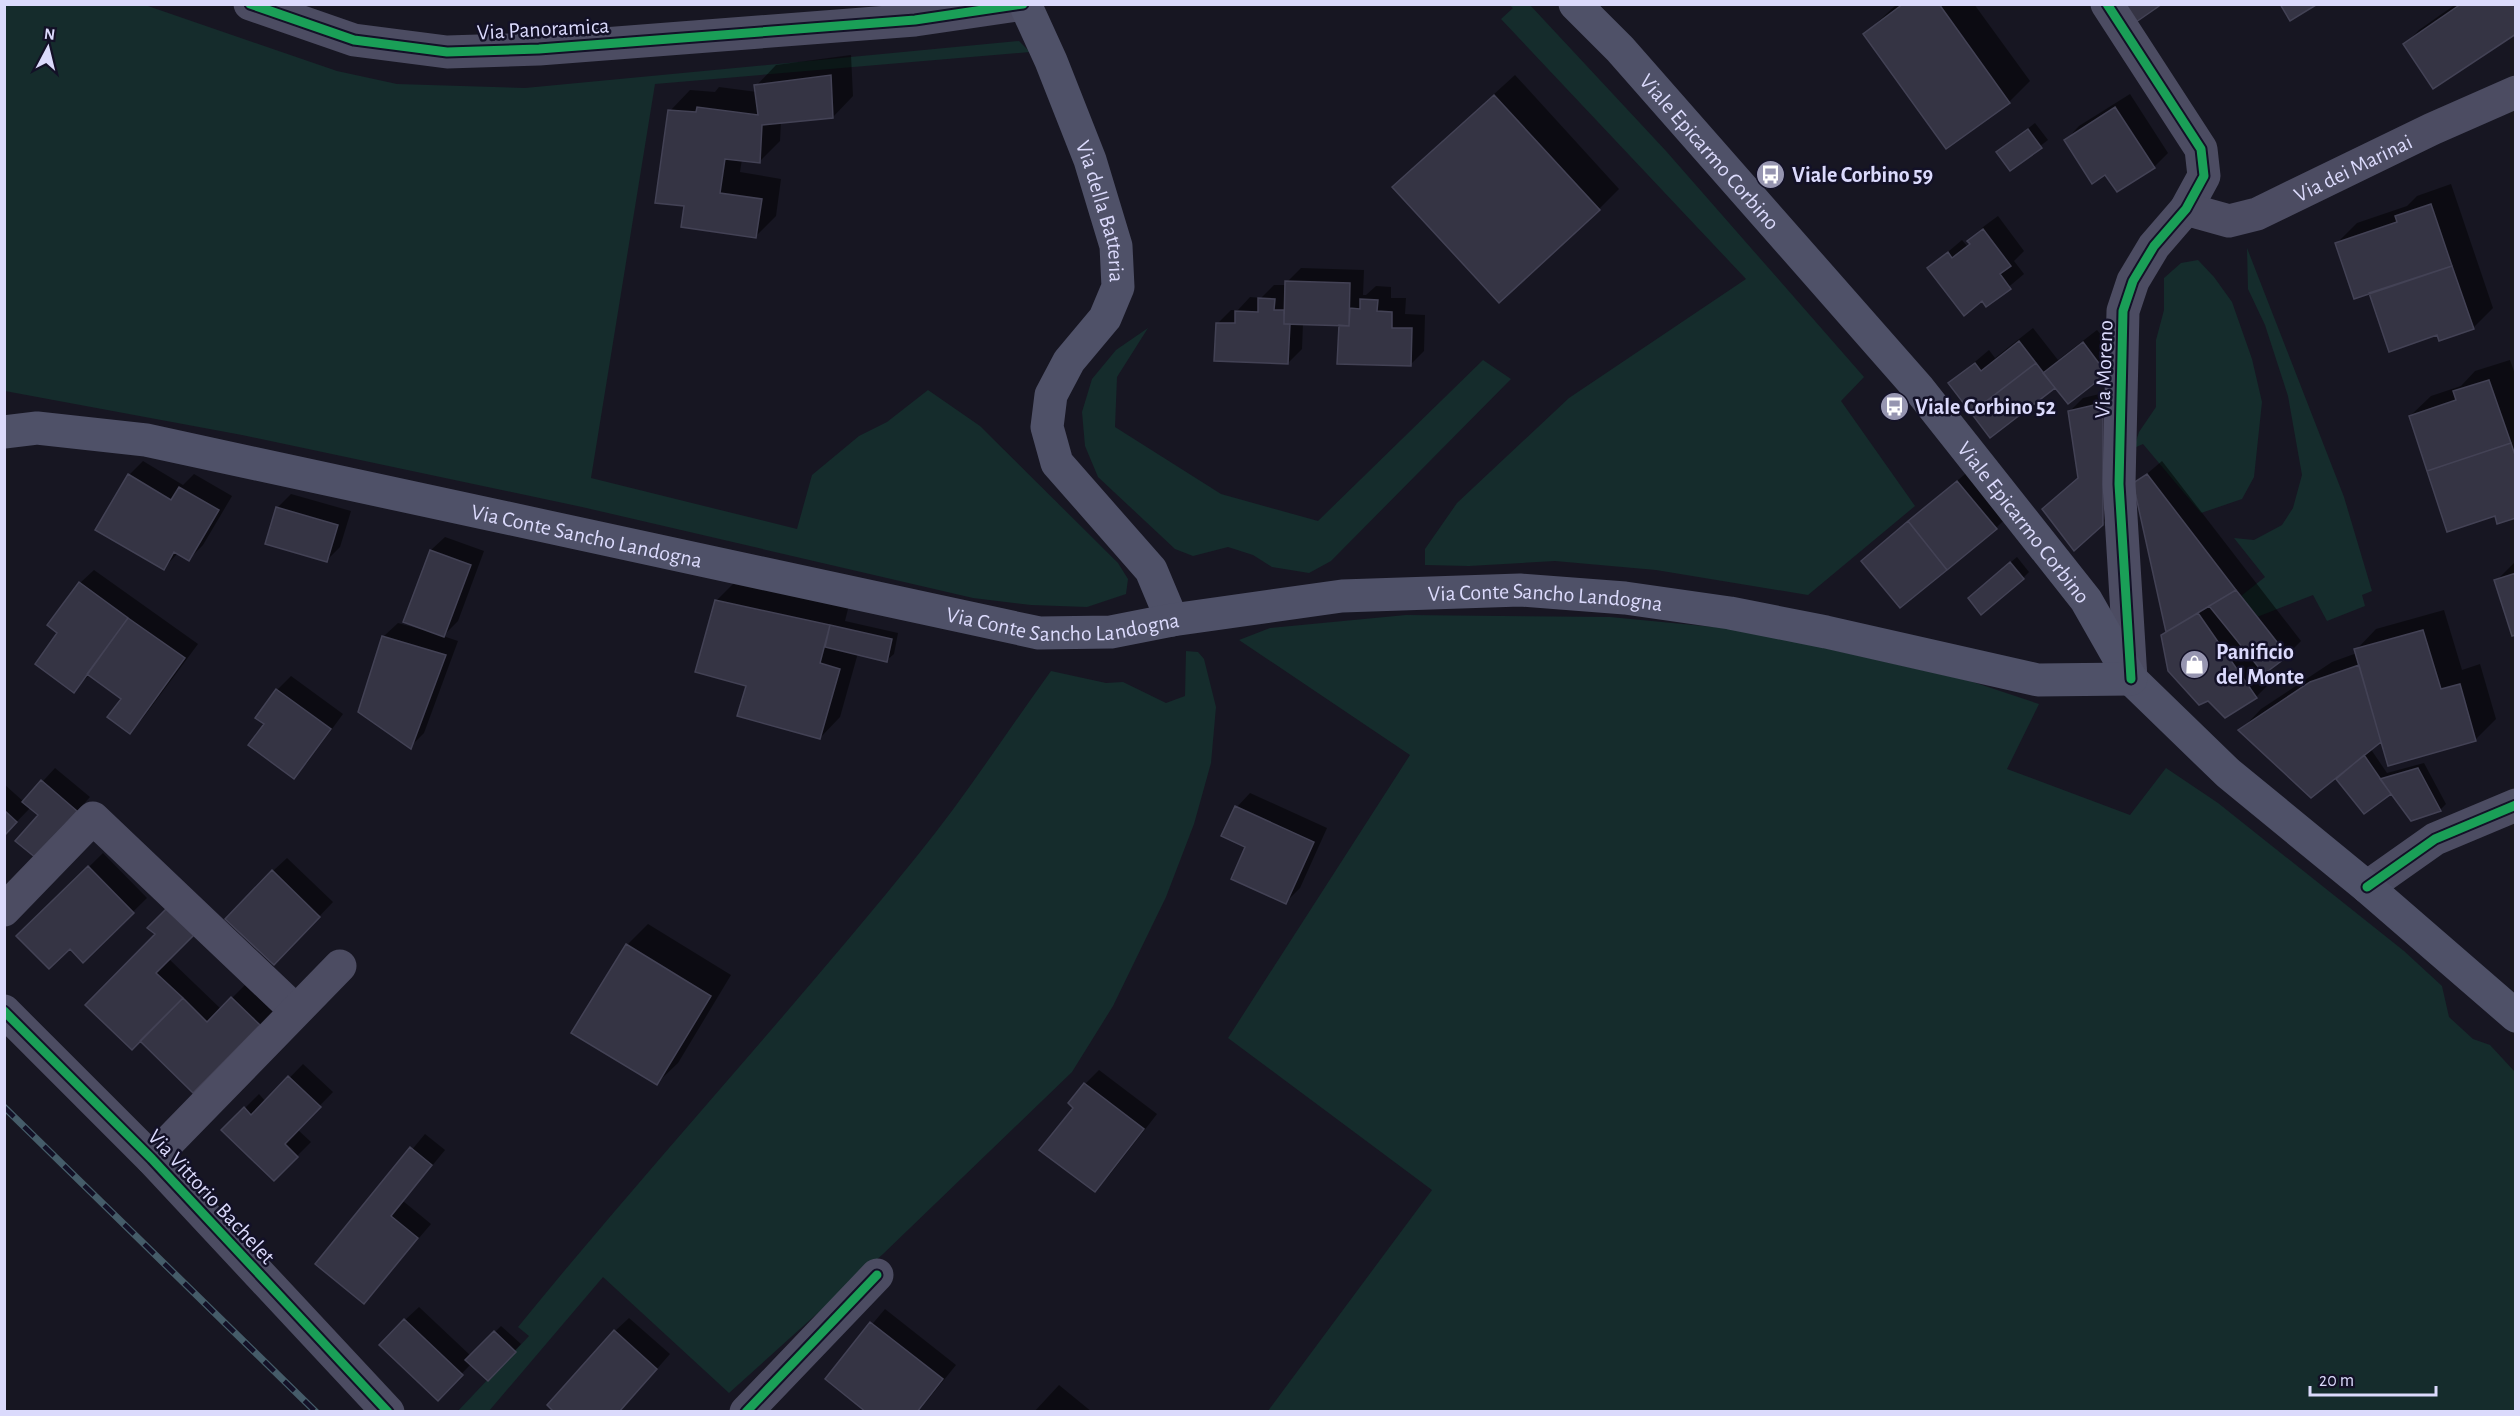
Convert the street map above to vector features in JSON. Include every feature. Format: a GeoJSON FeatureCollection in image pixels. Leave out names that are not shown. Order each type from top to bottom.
{"type":"FeatureCollection","features":[{"type":"Feature","properties":{"kind":"main road","name":"Via della Batteria"},"geometry":{"type":"LineString","coordinates":[[1024,4],[1051,61],[1090,160],[1116,246],[1119,287],[1105,318],[1069,361],[1051,395],[1047,427],[1057,463],[1151,570],[1172,620]]}},
{"type":"Feature","properties":{"kind":"main road","name":"Viale Epicarmo Corbino"},"geometry":{"type":"LineString","coordinates":[[1575,4],[1628,58],[1919,389],[2086,600],[2131,679],[2228,772],[2367,887],[2516,1016]]}},
{"type":"Feature","properties":{"kind":"main road","name":"Via Conte Sancho Landogna"},"geometry":{"type":"LineString","coordinates":[[4,432],[37,428],[146,440],[1039,633],[1112,632],[1172,620],[1342,597],[1520,590],[1625,598],[1730,613],[1837,634],[2038,680],[2131,679]]}},
{"type":"Feature","properties":{"kind":"street","name":"Via Panoramica"},"geometry":{"type":"LineString","coordinates":[[250,4],[354,40],[447,52],[539,49],[1024,4]]}},
{"type":"Feature","properties":{"kind":"street","name":"Via Moreno"},"geometry":{"type":"LineString","coordinates":[[2107,4],[2202,149],[2204,176],[2186,209],[2154,246],[2133,280],[2123,311],[2119,484],[2131,679]]}},
{"type":"Feature","properties":{"kind":"street","name":"Via dei Marinai"},"geometry":{"type":"LineString","coordinates":[[2186,209],[2229,221],[2257,214],[2432,129],[2516,92]]}},
{"type":"Feature","properties":{"kind":"street"},"geometry":{"type":"LineString","coordinates":[[2086,600],[2124,575]]}},
{"type":"Feature","properties":{"kind":"street"},"geometry":{"type":"LineString","coordinates":[[2367,887],[2435,839],[2516,805]]}},
{"type":"Feature","properties":{"kind":"street"},"geometry":{"type":"LineString","coordinates":[[4,910],[93,818],[295,1010]]}},
{"type":"Feature","properties":{"kind":"street"},"geometry":{"type":"LineString","coordinates":[[152,1159],[340,966]]}},
{"type":"Feature","properties":{"kind":"street","name":"Via Vittorio Bachelet"},"geometry":{"type":"LineString","coordinates":[[4,1011],[152,1159],[388,1412]]}},
{"type":"Feature","properties":{"kind":"street"},"geometry":{"type":"LineString","coordinates":[[746,1412],[877,1275]]}},
{"type":"Feature","properties":{"kind":"green space"},"geometry":{"type":"Polygon","coordinates":[[[5,5],[145,5],[337,71],[397,84],[525,88],[1019,41],[1030,52],[655,84],[591,478],[797,529],[812,475],[859,436],[887,422],[928,390],[980,426],[1118,563],[1128,579],[1126,594],[1087,607],[1031,605],[973,598],[582,507],[242,435],[5,391],[5,5]]]}},
{"type":"Feature","properties":{"kind":"green space"},"geometry":{"type":"Polygon","coordinates":[[[1509,5],[1530,5],[1666,151],[1864,377],[1841,401],[1915,506],[1808,595],[1656,570],[1555,561],[1469,566],[1425,565],[1425,549],[1457,503],[1569,398],[1746,279],[1501,19],[1513,8],[1509,5]]]}},
{"type":"Feature","properties":{"kind":"green space"},"geometry":{"type":"Polygon","coordinates":[[[2247,248],[2344,497],[2372,591],[2362,595],[2365,606],[2327,621],[2313,595],[2257,617],[2241,596],[2265,577],[2234,538],[2254,540],[2282,525],[2293,508],[2302,475],[2288,396],[2265,325],[2248,289],[2247,248]]]}},
{"type":"Feature","properties":{"kind":"green space"},"geometry":{"type":"Polygon","coordinates":[[[2198,260],[2232,302],[2252,359],[2262,402],[2254,477],[2242,499],[2201,513],[2143,444],[2134,448],[2139,432],[2156,407],[2156,340],[2164,310],[2164,278],[2181,263],[2198,260]]]}},
{"type":"Feature","properties":{"kind":"green space"},"geometry":{"type":"Polygon","coordinates":[[[1148,328],[1117,377],[1115,427],[1221,494],[1318,521],[1483,360],[1511,379],[1331,561],[1309,573],[1272,567],[1253,555],[1228,547],[1193,556],[1175,549],[1098,477],[1085,446],[1082,412],[1092,379],[1116,350],[1148,328]]]}},
{"type":"Feature","properties":{"kind":"green space"},"geometry":{"type":"Polygon","coordinates":[[[1406,615],[1610,617],[1745,630],[1970,681],[2039,704],[2007,769],[2130,815],[2166,768],[2218,803],[2404,951],[2442,986],[2449,1017],[2473,1039],[2490,1045],[2515,1072],[2515,1411],[1268,1411],[1432,1190],[1228,1038],[1410,755],[1239,640],[1270,628],[1406,615]]]}},
{"type":"Feature","properties":{"kind":"green space"},"geometry":{"type":"Polygon","coordinates":[[[1186,651],[1198,652],[1204,659],[1216,707],[1211,763],[1194,824],[1166,897],[1113,1006],[1072,1072],[883,1254],[729,1393],[603,1277],[489,1411],[457,1412],[529,1336],[518,1327],[567,1267],[819,975],[935,834],[1051,671],[1106,683],[1123,682],[1166,703],[1185,696],[1186,651]]]}},
{"type":"Feature","properties":{"kind":"building"},"geometry":{"type":"Polygon","coordinates":[[[1903,4],[1939,4],[2010,103],[1946,149],[1863,34],[1903,4]]]}},
{"type":"Feature","properties":{"kind":"building"},"geometry":{"type":"Polygon","coordinates":[[[2124,4],[2162,4],[2136,22],[2124,4]]]}},
{"type":"Feature","properties":{"kind":"building"},"geometry":{"type":"Polygon","coordinates":[[[2280,4],[2316,4],[2316,5],[2290,21],[2280,4]]]}},
{"type":"Feature","properties":{"kind":"building"},"geometry":{"type":"Polygon","coordinates":[[[2461,4],[2514,4],[2516,34],[2433,89],[2403,44],[2461,4]]]}},
{"type":"Feature","properties":{"kind":"building"},"geometry":{"type":"Polygon","coordinates":[[[831,75],[833,118],[762,125],[760,163],[725,159],[720,193],[762,199],[756,238],[681,227],[684,206],[655,203],[668,110],[696,112],[697,107],[758,115],[754,85],[831,75]]]}},
{"type":"Feature","properties":{"kind":"building"},"geometry":{"type":"Polygon","coordinates":[[[1494,95],[1600,210],[1499,303],[1392,187],[1494,95]]]}},
{"type":"Feature","properties":{"kind":"building"},"geometry":{"type":"Polygon","coordinates":[[[2115,107],[2155,168],[2117,192],[2105,175],[2092,184],[2064,140],[2115,107]]]}},
{"type":"Feature","properties":{"kind":"building"},"geometry":{"type":"Polygon","coordinates":[[[2028,129],[2042,148],[2010,171],[1996,152],[2028,129]]]}},
{"type":"Feature","properties":{"kind":"building"},"geometry":{"type":"Polygon","coordinates":[[[2431,204],[2452,266],[2354,299],[2335,243],[2397,222],[2395,216],[2431,204]]]}},
{"type":"Feature","properties":{"kind":"building"},"geometry":{"type":"Polygon","coordinates":[[[1983,229],[2011,266],[2000,274],[2011,289],[1986,307],[1982,301],[1964,316],[1927,268],[1948,252],[1952,258],[1970,244],[1967,241],[1983,229]]]}},
{"type":"Feature","properties":{"kind":"building"},"geometry":{"type":"Polygon","coordinates":[[[2452,266],[2474,329],[2439,341],[2437,335],[2389,352],[2369,293],[2452,266]]]}},
{"type":"Feature","properties":{"kind":"building"},"geometry":{"type":"Polygon","coordinates":[[[1285,281],[1350,283],[1349,326],[1284,324],[1285,281]]]}},
{"type":"Feature","properties":{"kind":"building"},"geometry":{"type":"Polygon","coordinates":[[[1258,298],[1275,299],[1274,310],[1284,310],[1284,324],[1290,324],[1288,364],[1214,361],[1216,323],[1235,323],[1235,311],[1258,312],[1258,298]]]}},
{"type":"Feature","properties":{"kind":"building"},"geometry":{"type":"Polygon","coordinates":[[[1360,299],[1378,300],[1377,311],[1392,312],[1392,328],[1412,328],[1411,366],[1337,364],[1339,325],[1349,326],[1350,308],[1360,309],[1360,299]]]}},
{"type":"Feature","properties":{"kind":"building"},"geometry":{"type":"Polygon","coordinates":[[[2019,341],[2036,363],[1971,413],[1948,383],[1975,363],[1981,371],[2019,341]]]}},
{"type":"Feature","properties":{"kind":"building"},"geometry":{"type":"Polygon","coordinates":[[[2083,342],[2104,370],[2104,376],[2068,404],[2043,373],[2083,342]]]}},
{"type":"Feature","properties":{"kind":"building"},"geometry":{"type":"Polygon","coordinates":[[[2036,363],[2055,388],[1990,438],[1971,413],[2036,363]]]}},
{"type":"Feature","properties":{"kind":"building"},"geometry":{"type":"Polygon","coordinates":[[[2489,380],[2511,443],[2427,471],[2409,416],[2456,400],[2453,391],[2489,380]]]}},
{"type":"Feature","properties":{"kind":"building"},"geometry":{"type":"Polygon","coordinates":[[[2103,403],[2103,525],[2074,551],[2042,509],[2078,478],[2068,411],[2103,403]]]}},
{"type":"Feature","properties":{"kind":"building"},"geometry":{"type":"Polygon","coordinates":[[[2511,443],[2516,458],[2516,518],[2497,524],[2495,516],[2447,532],[2427,471],[2511,443]]]}},
{"type":"Feature","properties":{"kind":"building"},"geometry":{"type":"Polygon","coordinates":[[[128,474],[171,500],[179,487],[219,510],[189,561],[174,552],[164,570],[95,530],[128,474]]]}},
{"type":"Feature","properties":{"kind":"building"},"geometry":{"type":"Polygon","coordinates":[[[2147,474],[2236,590],[2166,632],[2133,483],[2147,474]]]}},
{"type":"Feature","properties":{"kind":"building"},"geometry":{"type":"Polygon","coordinates":[[[1957,481],[1997,529],[1947,570],[1908,521],[1957,481]]]}},
{"type":"Feature","properties":{"kind":"building"},"geometry":{"type":"Polygon","coordinates":[[[276,507],[338,525],[327,562],[265,544],[276,507]]]}},
{"type":"Feature","properties":{"kind":"building"},"geometry":{"type":"Polygon","coordinates":[[[1908,521],[1947,570],[1900,608],[1861,561],[1908,521]]]}},
{"type":"Feature","properties":{"kind":"building"},"geometry":{"type":"Polygon","coordinates":[[[430,550],[471,565],[444,637],[403,622],[430,550]]]}},
{"type":"Feature","properties":{"kind":"building"},"geometry":{"type":"Polygon","coordinates":[[[2010,562],[2024,579],[1981,615],[1968,598],[2010,562]]]}},
{"type":"Feature","properties":{"kind":"building"},"geometry":{"type":"Polygon","coordinates":[[[2516,573],[2516,635],[2512,636],[2494,580],[2516,573]]]}},
{"type":"Feature","properties":{"kind":"building"},"geometry":{"type":"Polygon","coordinates":[[[79,582],[128,618],[74,693],[35,664],[57,633],[47,625],[79,582]]]}},
{"type":"Feature","properties":{"kind":"building"},"geometry":{"type":"Polygon","coordinates":[[[2236,590],[2288,656],[2264,674],[2209,606],[2236,590]]]}},
{"type":"Feature","properties":{"kind":"building"},"geometry":{"type":"Polygon","coordinates":[[[715,600],[830,625],[820,663],[840,669],[820,739],[737,716],[746,686],[695,672],[715,600]]]}},
{"type":"Feature","properties":{"kind":"building"},"geometry":{"type":"Polygon","coordinates":[[[2198,613],[2257,698],[2225,718],[2208,701],[2199,705],[2168,671],[2161,635],[2198,613]]]}},
{"type":"Feature","properties":{"kind":"building"},"geometry":{"type":"Polygon","coordinates":[[[128,618],[185,658],[130,734],[107,717],[121,699],[87,674],[128,618]]]}},
{"type":"Feature","properties":{"kind":"building"},"geometry":{"type":"Polygon","coordinates":[[[830,625],[892,639],[887,662],[825,647],[830,625]]]}},
{"type":"Feature","properties":{"kind":"building"},"geometry":{"type":"Polygon","coordinates":[[[2423,630],[2441,689],[2460,684],[2476,741],[2388,766],[2354,649],[2423,630]]]}},
{"type":"Feature","properties":{"kind":"building"},"geometry":{"type":"Polygon","coordinates":[[[382,636],[446,655],[411,749],[358,712],[382,636]]]}},
{"type":"Feature","properties":{"kind":"building"},"geometry":{"type":"Polygon","coordinates":[[[2359,665],[2381,742],[2311,798],[2238,730],[2310,682],[2359,665]]]}},
{"type":"Feature","properties":{"kind":"building"},"geometry":{"type":"Polygon","coordinates":[[[276,689],[331,729],[294,779],[248,745],[264,724],[255,718],[276,689]]]}},
{"type":"Feature","properties":{"kind":"building"},"geometry":{"type":"Polygon","coordinates":[[[2364,755],[2391,794],[2364,814],[2336,779],[2364,755]]]}},
{"type":"Feature","properties":{"kind":"building"},"geometry":{"type":"Polygon","coordinates":[[[2418,768],[2441,811],[2411,821],[2380,779],[2418,768]]]}},
{"type":"Feature","properties":{"kind":"building"},"geometry":{"type":"Polygon","coordinates":[[[41,780],[77,811],[36,858],[15,841],[38,815],[22,802],[41,780]]]}},
{"type":"Feature","properties":{"kind":"building"},"geometry":{"type":"Polygon","coordinates":[[[1235,806],[1314,842],[1286,904],[1231,879],[1245,847],[1221,836],[1235,806]]]}},
{"type":"Feature","properties":{"kind":"building"},"geometry":{"type":"Polygon","coordinates":[[[4,810],[17,822],[4,836],[4,810]]]}},
{"type":"Feature","properties":{"kind":"building"},"geometry":{"type":"Polygon","coordinates":[[[88,866],[134,913],[83,963],[70,949],[49,969],[16,936],[88,866]]]}},
{"type":"Feature","properties":{"kind":"building"},"geometry":{"type":"Polygon","coordinates":[[[272,870],[320,917],[274,965],[225,919],[272,870]]]}},
{"type":"Feature","properties":{"kind":"building"},"geometry":{"type":"Polygon","coordinates":[[[169,906],[196,933],[156,973],[183,998],[132,1050],[85,1005],[155,934],[147,928],[169,906]]]}},
{"type":"Feature","properties":{"kind":"building"},"geometry":{"type":"Polygon","coordinates":[[[626,944],[711,996],[657,1085],[571,1033],[626,944]]]}},
{"type":"Feature","properties":{"kind":"building"},"geometry":{"type":"Polygon","coordinates":[[[231,997],[260,1025],[193,1093],[140,1041],[183,998],[207,1022],[231,997]]]}},
{"type":"Feature","properties":{"kind":"building"},"geometry":{"type":"Polygon","coordinates":[[[288,1076],[321,1107],[285,1144],[298,1157],[274,1181],[221,1130],[244,1107],[251,1115],[288,1076]]]}},
{"type":"Feature","properties":{"kind":"building"},"geometry":{"type":"Polygon","coordinates":[[[1084,1083],[1144,1129],[1095,1192],[1039,1150],[1073,1108],[1068,1103],[1084,1083]]]}},
{"type":"Feature","properties":{"kind":"building"},"geometry":{"type":"Polygon","coordinates":[[[410,1147],[432,1165],[391,1216],[418,1238],[364,1304],[315,1264],[410,1147]]]}},
{"type":"Feature","properties":{"kind":"building"},"geometry":{"type":"Polygon","coordinates":[[[404,1319],[463,1375],[438,1401],[379,1345],[404,1319]]]}},
{"type":"Feature","properties":{"kind":"building"},"geometry":{"type":"Polygon","coordinates":[[[870,1322],[943,1379],[917,1412],[866,1412],[825,1379],[870,1322]]]}},
{"type":"Feature","properties":{"kind":"building"},"geometry":{"type":"Polygon","coordinates":[[[614,1330],[657,1369],[619,1412],[554,1412],[547,1405],[614,1330]]]}},
{"type":"Feature","properties":{"kind":"building"},"geometry":{"type":"Polygon","coordinates":[[[494,1331],[516,1352],[488,1381],[465,1360],[494,1331]]]}},
{"type":"Feature","properties":{"kind":"railway"},"geometry":{"type":"LineString","coordinates":[[4,1107],[316,1412]]}},
{"type":"Feature","properties":{"kind":"cycle path"},"geometry":{"type":"LineString","coordinates":[[250,4],[354,40],[447,52],[539,49],[915,20],[1023,4]]}},
{"type":"Feature","properties":{"kind":"cycle path"},"geometry":{"type":"LineString","coordinates":[[2107,4],[2201,149],[2204,176],[2186,209],[2154,246],[2133,281],[2123,311],[2119,484],[2131,679]]}},
{"type":"Feature","properties":{"kind":"cycle path"},"geometry":{"type":"LineString","coordinates":[[2367,887],[2435,839],[2516,805]]}},
{"type":"Feature","properties":{"kind":"cycle path"},"geometry":{"type":"LineString","coordinates":[[4,1011],[152,1159],[388,1412]]}},
{"type":"Feature","properties":{"kind":"cycle path"},"geometry":{"type":"LineString","coordinates":[[746,1412],[877,1275]]}},
{"type":"Feature","properties":{"kind":"place","name":"Viale Corbino 59"},"geometry":{"type":"Point","coordinates":[1771,174]}},
{"type":"Feature","properties":{"kind":"place","name":"Viale Corbino 52"},"geometry":{"type":"Point","coordinates":[1894,406]}},
{"type":"Feature","properties":{"kind":"place","name":"Panificio del Monte"},"geometry":{"type":"Point","coordinates":[2195,664]}}]}
